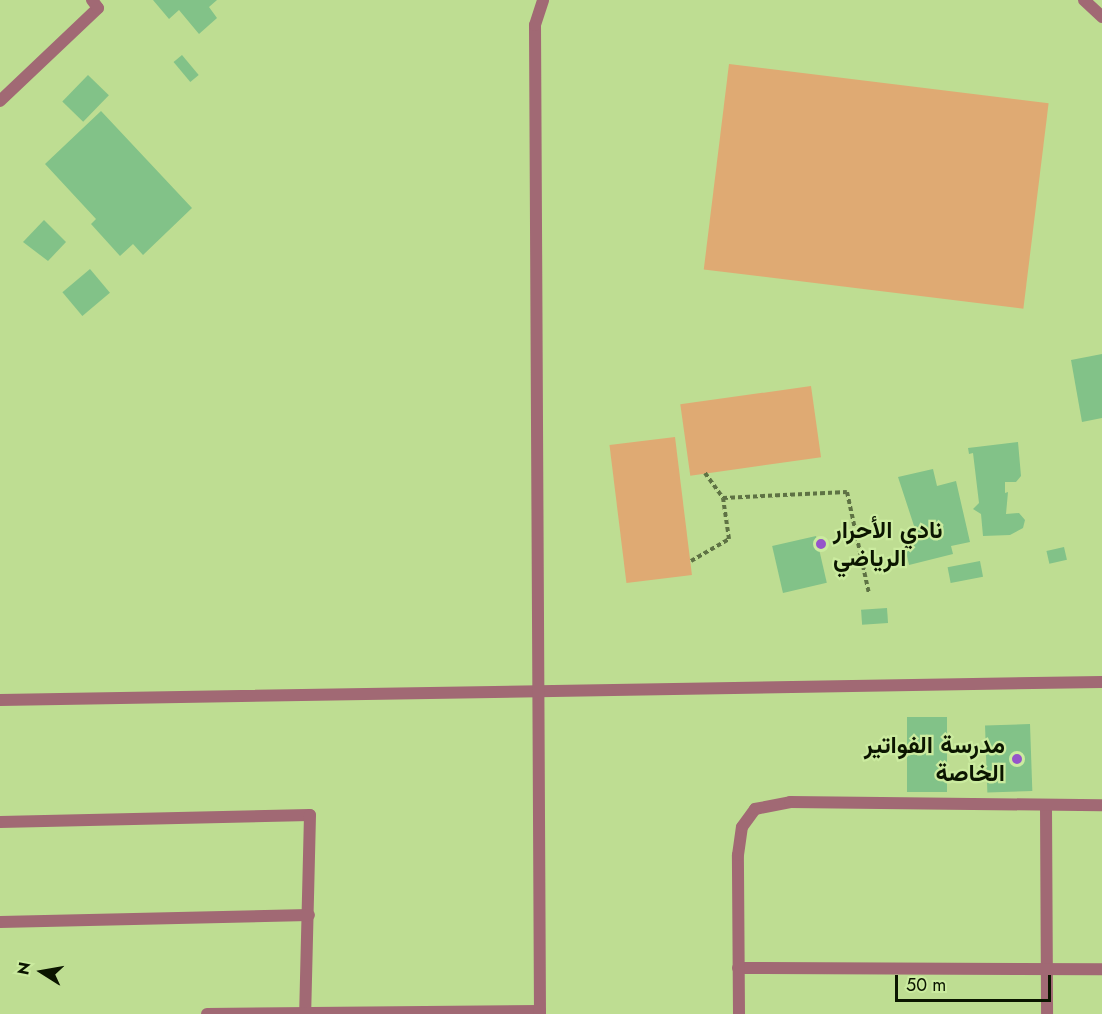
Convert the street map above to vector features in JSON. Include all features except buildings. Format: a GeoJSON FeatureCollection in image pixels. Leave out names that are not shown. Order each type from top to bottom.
{"type":"FeatureCollection","features":[{"type":"Feature","properties":{"kind":"street"},"geometry":{"type":"LineString","coordinates":[[0,101],[98,8],[92,0]]}},
{"type":"Feature","properties":{"kind":"street"},"geometry":{"type":"LineString","coordinates":[[207,1014],[540,1012],[541,689],[535,26],[543,0]]}},
{"type":"Feature","properties":{"kind":"street"},"geometry":{"type":"LineString","coordinates":[[1084,0],[1102,17]]}},
{"type":"Feature","properties":{"kind":"street"},"geometry":{"type":"LineString","coordinates":[[0,700],[541,689],[1102,682]]}},
{"type":"Feature","properties":{"kind":"street"},"geometry":{"type":"LineString","coordinates":[[740,1014],[738,855],[742,827],[755,809],[790,802],[1046,808],[1102,806]]}},
{"type":"Feature","properties":{"kind":"street"},"geometry":{"type":"LineString","coordinates":[[1046,808],[1047,1014]]}},
{"type":"Feature","properties":{"kind":"street"},"geometry":{"type":"LineString","coordinates":[[0,822],[310,815],[305,1013]]}},
{"type":"Feature","properties":{"kind":"street"},"geometry":{"type":"LineString","coordinates":[[0,922],[309,915]]}},
{"type":"Feature","properties":{"kind":"street"},"geometry":{"type":"LineString","coordinates":[[738,968],[1102,969]]}},
{"type":"Feature","properties":{"kind":"path"},"geometry":{"type":"LineString","coordinates":[[692,561],[729,539],[723,498],[705,473]]}},
{"type":"Feature","properties":{"kind":"path"},"geometry":{"type":"LineString","coordinates":[[723,498],[848,492],[869,594]]}},
{"type":"Feature","properties":{"kind":"shaded area"},"geometry":{"type":"Polygon","coordinates":[[[729,64],[1049,103],[1023,309],[704,269],[729,64]]]}},
{"type":"Feature","properties":{"kind":"shaded area"},"geometry":{"type":"Polygon","coordinates":[[[811,386],[821,457],[690,476],[680,404],[811,386]]]}},
{"type":"Feature","properties":{"kind":"shaded area"},"geometry":{"type":"Polygon","coordinates":[[[675,437],[692,575],[626,583],[609,445],[675,437]]]}},
{"type":"Feature","properties":{"kind":"place","name":"نادي الأحرار الرياضي"},"geometry":{"type":"Point","coordinates":[821,544]}},
{"type":"Feature","properties":{"kind":"place","name":"مدرسة الفواتير الخاصة"},"geometry":{"type":"Point","coordinates":[1017,759]}}]}
